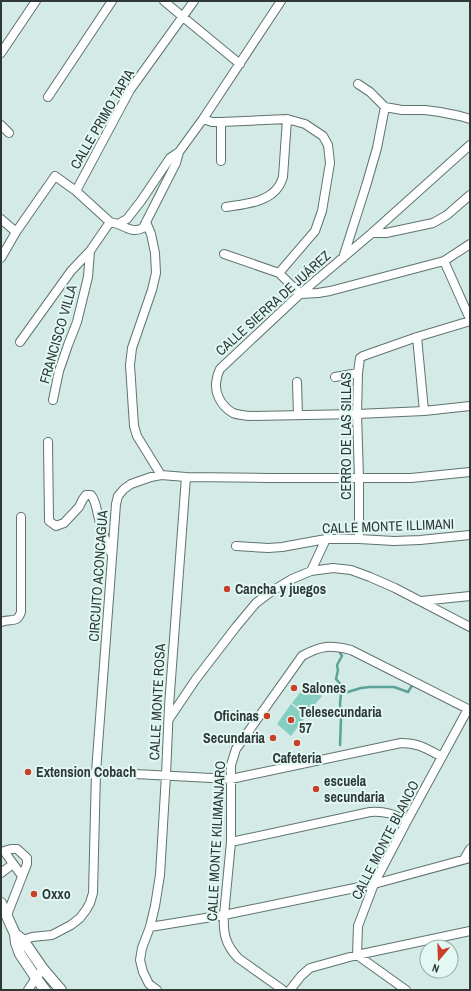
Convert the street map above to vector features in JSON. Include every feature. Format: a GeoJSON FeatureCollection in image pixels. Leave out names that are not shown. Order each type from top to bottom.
{"type":"FeatureCollection","features":[{"type":"Feature","properties":{"kind":"main road"},"geometry":{"type":"LineString","coordinates":[[1,903],[18,939],[61,990]]}},
{"type":"Feature","properties":{"kind":"main road"},"geometry":{"type":"LineString","coordinates":[[18,939],[20,954],[45,990]]}},
{"type":"Feature","properties":{"kind":"street"},"geometry":{"type":"LineString","coordinates":[[1,53],[36,1]]}},
{"type":"Feature","properties":{"kind":"street"},"geometry":{"type":"LineString","coordinates":[[48,97],[112,1]]}},
{"type":"Feature","properties":{"kind":"street"},"geometry":{"type":"LineString","coordinates":[[164,1],[240,64]]}},
{"type":"Feature","properties":{"kind":"street","name":"CALLE PRIMO TAPIA"},"geometry":{"type":"LineString","coordinates":[[1,258],[16,232],[55,176],[76,191],[130,90],[194,1]]}},
{"type":"Feature","properties":{"kind":"street"},"geometry":{"type":"LineString","coordinates":[[20,342],[71,271],[114,223],[127,219],[170,158],[179,152],[203,119],[281,1]]}},
{"type":"Feature","properties":{"kind":"street"},"geometry":{"type":"LineString","coordinates":[[358,84],[370,92],[385,107],[402,110],[425,110],[440,112],[470,119]]}},
{"type":"Feature","properties":{"kind":"street"},"geometry":{"type":"LineString","coordinates":[[343,258],[377,148],[385,107]]}},
{"type":"Feature","properties":{"kind":"street"},"geometry":{"type":"LineString","coordinates":[[203,119],[212,122],[287,119],[305,124],[323,136],[328,145],[330,163],[322,211],[315,231],[279,274]]}},
{"type":"Feature","properties":{"kind":"street"},"geometry":{"type":"LineString","coordinates":[[226,207],[258,201],[270,195],[280,186],[283,177],[287,119]]}},
{"type":"Feature","properties":{"kind":"street"},"geometry":{"type":"LineString","coordinates":[[221,122],[221,161]]}},
{"type":"Feature","properties":{"kind":"street"},"geometry":{"type":"LineString","coordinates":[[1,125],[9,133]]}},
{"type":"Feature","properties":{"kind":"street","name":"CALLE SIERRA DE JUÁREZ"},"geometry":{"type":"LineString","coordinates":[[470,145],[372,233],[300,294],[220,369],[216,378],[218,398],[224,406],[234,413],[249,416],[424,412],[470,406]]}},
{"type":"Feature","properties":{"kind":"street"},"geometry":{"type":"LineString","coordinates":[[76,191],[114,223],[135,231],[139,230],[143,228],[176,163],[179,152]]}},
{"type":"Feature","properties":{"kind":"street"},"geometry":{"type":"LineString","coordinates":[[372,233],[386,233],[433,223],[447,215],[470,195]]}},
{"type":"Feature","properties":{"kind":"street"},"geometry":{"type":"LineString","coordinates":[[1,219],[16,232]]}},
{"type":"Feature","properties":{"kind":"street"},"geometry":{"type":"LineString","coordinates":[[146,222],[151,234],[155,254],[156,273],[152,290],[132,348],[130,365],[134,426],[137,436],[161,475]]}},
{"type":"Feature","properties":{"kind":"street"},"geometry":{"type":"LineString","coordinates":[[224,254],[279,274],[300,294],[330,291],[444,261],[470,244]]}},
{"type":"Feature","properties":{"kind":"street","name":"FRANCISCO VILLA"},"geometry":{"type":"LineString","coordinates":[[53,400],[61,365],[77,322],[88,277],[90,250]]}},
{"type":"Feature","properties":{"kind":"street"},"geometry":{"type":"LineString","coordinates":[[424,412],[417,337],[470,320],[444,261]]}},
{"type":"Feature","properties":{"kind":"street","name":"CERRO DE LAS SILLAS"},"geometry":{"type":"LineString","coordinates":[[359,539],[357,414],[358,372],[360,358],[417,337]]}},
{"type":"Feature","properties":{"kind":"street"},"geometry":{"type":"LineString","coordinates":[[335,377],[358,372]]}},
{"type":"Feature","properties":{"kind":"street"},"geometry":{"type":"LineString","coordinates":[[297,382],[298,415]]}},
{"type":"Feature","properties":{"kind":"street"},"geometry":{"type":"LineString","coordinates":[[48,442],[49,521],[56,526],[64,523],[79,507],[82,499],[86,495],[91,495],[95,500],[98,519],[112,556]]}},
{"type":"Feature","properties":{"kind":"street","name":"CIRCUITO ACONCAGUA"},"geometry":{"type":"LineString","coordinates":[[18,939],[52,935],[71,925],[80,918],[86,910],[93,893],[96,772],[112,556],[116,504],[118,496],[124,489],[131,484],[161,475],[186,477],[268,478],[411,478],[470,472]]}},
{"type":"Feature","properties":{"kind":"street","name":"CALLE MONTE ROSA"},"geometry":{"type":"LineString","coordinates":[[150,927],[160,875],[168,719],[186,477]]}},
{"type":"Feature","properties":{"kind":"street"},"geometry":{"type":"LineString","coordinates":[[1,622],[16,620],[21,612],[21,517]]}},
{"type":"Feature","properties":{"kind":"street","name":"CALLE MONTE ILLIMANI"},"geometry":{"type":"LineString","coordinates":[[236,546],[268,548],[326,539],[394,541],[470,535]]}},
{"type":"Feature","properties":{"kind":"street"},"geometry":{"type":"LineString","coordinates":[[311,571],[326,539]]}},
{"type":"Feature","properties":{"kind":"street"},"geometry":{"type":"LineString","coordinates":[[168,719],[196,679],[256,604],[272,591],[292,579],[311,571],[333,568],[351,570],[370,577],[421,601],[470,627]]}},
{"type":"Feature","properties":{"kind":"street"},"geometry":{"type":"LineString","coordinates":[[421,601],[470,596]]}},
{"type":"Feature","properties":{"kind":"street","name":"CALLE MONTE KILIMANJARO"},"geometry":{"type":"LineString","coordinates":[[283,990],[238,958],[232,952],[225,936],[224,915],[231,842],[231,765],[236,749],[302,656],[314,649],[324,646],[351,650],[469,710]]}},
{"type":"Feature","properties":{"kind":"street","name":"CALLE MONTE BLANCO"},"geometry":{"type":"LineString","coordinates":[[357,955],[358,926],[374,884],[407,821],[469,710]]}},
{"type":"Feature","properties":{"kind":"street"},"geometry":{"type":"LineString","coordinates":[[96,772],[231,779],[401,743],[412,743],[422,746],[442,757]]}},
{"type":"Feature","properties":{"kind":"street"},"geometry":{"type":"LineString","coordinates":[[231,842],[370,812],[382,811],[407,821]]}},
{"type":"Feature","properties":{"kind":"street"},"geometry":{"type":"LineString","coordinates":[[7,915],[27,864],[27,858],[17,849],[11,849],[4,852],[22,876]]}},
{"type":"Feature","properties":{"kind":"street"},"geometry":{"type":"LineString","coordinates":[[157,990],[150,984],[143,972],[140,960],[142,948],[150,927],[224,915],[374,884],[467,858],[470,849]]}},
{"type":"Feature","properties":{"kind":"street"},"geometry":{"type":"LineString","coordinates":[[1,873],[13,864]]}},
{"type":"Feature","properties":{"kind":"street"},"geometry":{"type":"LineString","coordinates":[[290,990],[301,976],[310,968],[357,955],[470,931]]}},
{"type":"Feature","properties":{"kind":"street"},"geometry":{"type":"LineString","coordinates":[[357,955],[406,990]]}},
{"type":"Feature","properties":{"kind":"street"},"geometry":{"type":"LineString","coordinates":[[28,990],[43,969]]}},
{"type":"Feature","properties":{"kind":"green space","name":"Telesecundaria 57"},"geometry":{"type":"Polygon","coordinates":[[[307,684],[322,696],[307,714],[292,703],[307,684]]]}},
{"type":"Feature","properties":{"kind":"green space","name":"Telesecundaria 57"},"geometry":{"type":"Polygon","coordinates":[[[291,704],[306,716],[291,736],[277,724],[291,704]]]}},
{"type":"Feature","properties":{"kind":"waterway"},"geometry":{"type":"LineString","coordinates":[[339,651],[342,656],[337,665],[338,670],[336,679],[342,686],[340,703],[340,745]]}},
{"type":"Feature","properties":{"kind":"waterway"},"geometry":{"type":"LineString","coordinates":[[341,694],[370,687],[394,687],[408,692],[414,685]]}},
{"type":"Feature","properties":{"kind":"place","name":"Cancha y juegos"},"geometry":{"type":"Point","coordinates":[227,589]}},
{"type":"Feature","properties":{"kind":"place","name":"Salones"},"geometry":{"type":"Point","coordinates":[294,688]}},
{"type":"Feature","properties":{"kind":"place","name":"Oficinas"},"geometry":{"type":"Point","coordinates":[267,716]}},
{"type":"Feature","properties":{"kind":"place","name":"Telesecundaria 57"},"geometry":{"type":"Point","coordinates":[291,720]}},
{"type":"Feature","properties":{"kind":"place","name":"Secundaria"},"geometry":{"type":"Point","coordinates":[273,738]}},
{"type":"Feature","properties":{"kind":"place","name":"Cafeteria"},"geometry":{"type":"Point","coordinates":[297,743]}},
{"type":"Feature","properties":{"kind":"place","name":"Extension Cobach"},"geometry":{"type":"Point","coordinates":[28,772]}},
{"type":"Feature","properties":{"kind":"place","name":"escuela secundaria"},"geometry":{"type":"Point","coordinates":[316,789]}},
{"type":"Feature","properties":{"kind":"place","name":"Oxxo"},"geometry":{"type":"Point","coordinates":[34,894]}}]}
